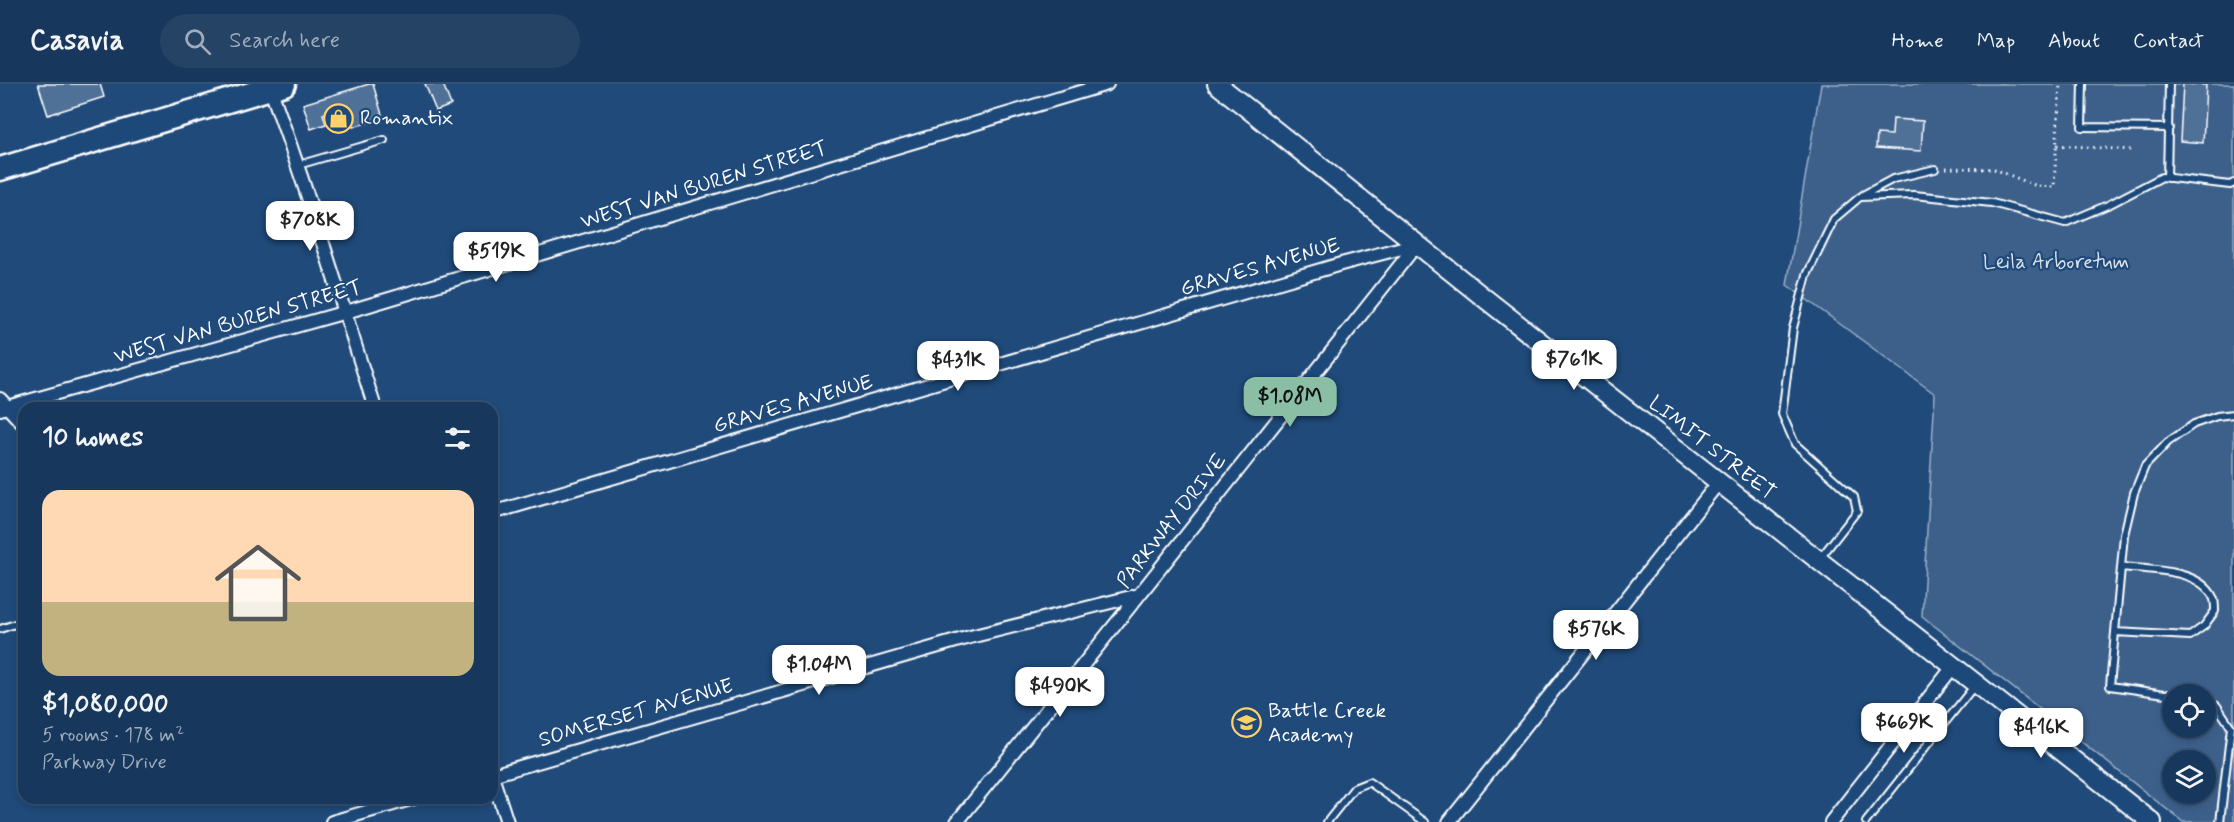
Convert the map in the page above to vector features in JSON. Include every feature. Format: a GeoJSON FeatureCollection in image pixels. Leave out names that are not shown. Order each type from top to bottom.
{"type":"FeatureCollection","features":[{"type":"Feature","properties":{"kind":"highway"},"geometry":{"type":"LineString","coordinates":[[0,169],[277,86]]}},
{"type":"Feature","properties":{"kind":"street","name":"WEST VAN BUREN STREET"},"geometry":{"type":"LineString","coordinates":[[3,405],[346,312],[1107,84]]}},
{"type":"Feature","properties":{"kind":"street","name":"LIMIT STREET"},"geometry":{"type":"LineString","coordinates":[[1217,84],[1975,685],[2152,822]]}},
{"type":"Feature","properties":{"kind":"street"},"geometry":{"type":"LineString","coordinates":[[277,86],[298,165],[373,402]]}},
{"type":"Feature","properties":{"kind":"street","name":"GRAVES AVENUE"},"geometry":{"type":"LineString","coordinates":[[498,511],[1417,243]]}},
{"type":"Feature","properties":{"kind":"street","name":"PARKWAY DRIVE"},"geometry":{"type":"LineString","coordinates":[[957,822],[1417,243]]}},
{"type":"Feature","properties":{"kind":"street"},"geometry":{"type":"LineString","coordinates":[[3,405],[18,419]]}},
{"type":"Feature","properties":{"kind":"street"},"geometry":{"type":"LineString","coordinates":[[1449,822],[1719,482]]}},
{"type":"Feature","properties":{"kind":"street","name":"SOMERSET AVENUE"},"geometry":{"type":"LineString","coordinates":[[498,774],[970,637],[1139,595]]}},
{"type":"Feature","properties":{"kind":"street"},"geometry":{"type":"LineString","coordinates":[[1831,822],[1953,667]]}},
{"type":"Feature","properties":{"kind":"street"},"geometry":{"type":"LineString","coordinates":[[498,794],[507,822]]}},
{"type":"Feature","properties":{"kind":"street"},"geometry":{"type":"LineString","coordinates":[[332,822],[394,804]]}},
{"type":"Feature","properties":{"kind":"lane"},"geometry":{"type":"LineString","coordinates":[[2082,84],[2082,127],[2169,128]]}},
{"type":"Feature","properties":{"kind":"lane"},"geometry":{"type":"LineString","coordinates":[[2167,178],[2169,84]]}},
{"type":"Feature","properties":{"kind":"lane"},"geometry":{"type":"LineString","coordinates":[[298,165],[384,140]]}},
{"type":"Feature","properties":{"kind":"lane"},"geometry":{"type":"LineString","coordinates":[[1819,560],[1857,511],[1854,497],[1795,444],[1782,414],[1793,328],[1807,274],[1834,219],[1860,197],[1893,179],[1935,169]]}},
{"type":"Feature","properties":{"kind":"lane"},"geometry":{"type":"LineString","coordinates":[[1860,197],[1914,195],[1992,203],[2065,223],[2110,204],[2162,177],[2230,185],[2234,183]]}},
{"type":"Feature","properties":{"kind":"lane"},"geometry":{"type":"LineString","coordinates":[[2162,694],[2110,686],[2124,535],[2134,493],[2145,466],[2168,442],[2194,424],[2217,416],[2234,414]]}},
{"type":"Feature","properties":{"kind":"lane"},"geometry":{"type":"LineString","coordinates":[[2115,632],[2190,636],[2204,626],[2215,611],[2213,597],[2204,585],[2190,576],[2121,567]]}},
{"type":"Feature","properties":{"kind":"lane"},"geometry":{"type":"LineString","coordinates":[[0,629],[18,623]]}},
{"type":"Feature","properties":{"kind":"lane"},"geometry":{"type":"LineString","coordinates":[[1866,822],[1975,685]]}},
{"type":"Feature","properties":{"kind":"lane"},"geometry":{"type":"LineString","coordinates":[[2216,706],[2231,727],[2220,822]]}},
{"type":"Feature","properties":{"kind":"lane"},"geometry":{"type":"LineString","coordinates":[[1327,822],[1354,788],[1369,782],[1425,822]]}},
{"type":"Feature","properties":{"kind":"path"},"geometry":{"type":"LineString","coordinates":[[1935,169],[1957,167],[1994,169],[2037,186],[2054,187],[2060,84]]}},
{"type":"Feature","properties":{"kind":"path"},"geometry":{"type":"LineString","coordinates":[[2057,146],[2131,150]]}},
{"type":"Feature","properties":{"kind":"green space","name":"Leila Arboretum"},"geometry":{"type":"Polygon","coordinates":[[[1821,84],[2234,84],[2234,822],[2183,822],[1922,616],[1935,394],[1787,285],[1821,84]]]}},
{"type":"Feature","properties":{"kind":"building"},"geometry":{"type":"Polygon","coordinates":[[[38,84],[100,84],[104,97],[48,115],[38,84]]]}},
{"type":"Feature","properties":{"kind":"building"},"geometry":{"type":"Polygon","coordinates":[[[373,84],[383,118],[353,127],[346,107],[323,114],[326,124],[311,129],[303,104],[373,84]]]}},
{"type":"Feature","properties":{"kind":"building"},"geometry":{"type":"Polygon","coordinates":[[[425,84],[443,84],[451,105],[436,111],[425,84]]]}},
{"type":"Feature","properties":{"kind":"building"},"geometry":{"type":"Polygon","coordinates":[[[2183,84],[2206,85],[2203,143],[2180,141],[2183,84]]]}},
{"type":"Feature","properties":{"kind":"building"},"geometry":{"type":"Polygon","coordinates":[[[1893,119],[1923,121],[1921,151],[1876,148],[1877,134],[1892,135],[1893,119]]]}},
{"type":"Feature","properties":{"kind":"place","name":"Romantix"},"geometry":{"type":"Point","coordinates":[339,118]}},
{"type":"Feature","properties":{"kind":"place","name":"Battle Creek Academy"},"geometry":{"type":"Point","coordinates":[1247,723]}}]}
